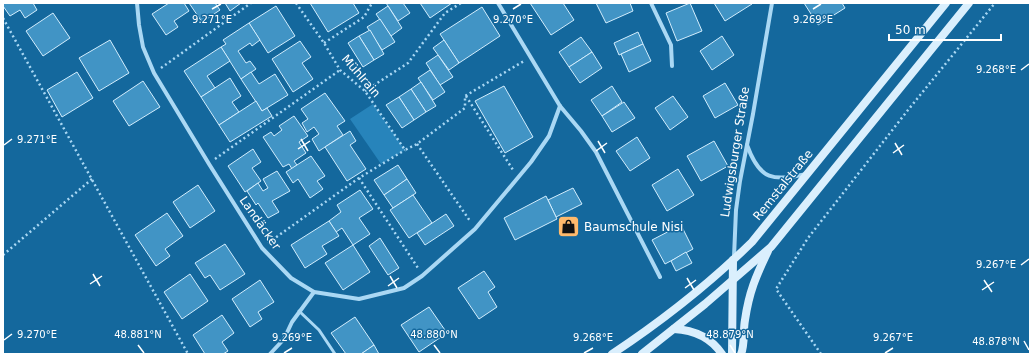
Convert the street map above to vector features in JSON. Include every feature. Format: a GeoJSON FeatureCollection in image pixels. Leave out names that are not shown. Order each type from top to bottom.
{"type":"FeatureCollection","features":[{"type":"Feature","properties":{"kind":"main road","name":"Remstalstraße"},"geometry":{"type":"LineString","coordinates":[[612,354],[680,305],[752,242],[770,222],[807,174],[946,3]]}},
{"type":"Feature","properties":{"kind":"main road"},"geometry":{"type":"LineString","coordinates":[[642,354],[733,280],[770,247],[969,3]]}},
{"type":"Feature","properties":{"kind":"main road"},"geometry":{"type":"LineString","coordinates":[[741,354],[743,330],[750,294],[770,247]]}},
{"type":"Feature","properties":{"kind":"main road","name":"Ludwigsburger Straße"},"geometry":{"type":"LineString","coordinates":[[732,354],[733,260]]}},
{"type":"Feature","properties":{"kind":"main road"},"geometry":{"type":"LineString","coordinates":[[674,329],[686,330],[706,337],[722,354]]}},
{"type":"Feature","properties":{"kind":"street","name":"Landäcker"},"geometry":{"type":"LineString","coordinates":[[137,3],[143,46],[154,72],[209,164],[262,248],[291,278],[314,292],[359,299],[404,288],[422,276],[475,229],[531,162],[549,136],[560,106]]}},
{"type":"Feature","properties":{"kind":"street"},"geometry":{"type":"LineString","coordinates":[[498,3],[560,106],[596,152],[660,277]]}},
{"type":"Feature","properties":{"kind":"street"},"geometry":{"type":"LineString","coordinates":[[651,3],[671,45],[672,66]]}},
{"type":"Feature","properties":{"kind":"street","name":"Ludwigsburger Straße"},"geometry":{"type":"LineString","coordinates":[[733,260],[736,210],[747,144],[754,114],[772,3]]}},
{"type":"Feature","properties":{"kind":"street"},"geometry":{"type":"LineString","coordinates":[[747,144],[752,158],[759,168],[764,173],[772,177],[780,179],[807,174]]}},
{"type":"Feature","properties":{"kind":"street"},"geometry":{"type":"LineString","coordinates":[[270,354],[284,339],[292,322],[314,292]]}},
{"type":"Feature","properties":{"kind":"lane"},"geometry":{"type":"LineString","coordinates":[[300,311],[319,330],[335,354]]}},
{"type":"Feature","properties":{"kind":"path"},"geometry":{"type":"LineString","coordinates":[[154,72],[251,3]]}},
{"type":"Feature","properties":{"kind":"path","name":"Mühlrain"},"geometry":{"type":"LineString","coordinates":[[296,3],[324,43],[340,70],[365,91],[405,150]]}},
{"type":"Feature","properties":{"kind":"path"},"geometry":{"type":"LineString","coordinates":[[324,43],[364,17],[372,3]]}},
{"type":"Feature","properties":{"kind":"path"},"geometry":{"type":"LineString","coordinates":[[365,91],[408,63],[445,13],[461,3]]}},
{"type":"Feature","properties":{"kind":"path"},"geometry":{"type":"LineString","coordinates":[[821,354],[776,288],[808,238],[994,3]]}},
{"type":"Feature","properties":{"kind":"path"},"geometry":{"type":"LineString","coordinates":[[3,18],[188,354]]}},
{"type":"Feature","properties":{"kind":"path"},"geometry":{"type":"LineString","coordinates":[[465,96],[530,57]]}},
{"type":"Feature","properties":{"kind":"path"},"geometry":{"type":"LineString","coordinates":[[209,164],[340,70]]}},
{"type":"Feature","properties":{"kind":"path"},"geometry":{"type":"LineString","coordinates":[[262,248],[359,178],[417,144],[465,108],[465,96]]}},
{"type":"Feature","properties":{"kind":"path"},"geometry":{"type":"LineString","coordinates":[[465,96],[518,177]]}},
{"type":"Feature","properties":{"kind":"path"},"geometry":{"type":"LineString","coordinates":[[417,144],[475,229]]}},
{"type":"Feature","properties":{"kind":"path"},"geometry":{"type":"LineString","coordinates":[[359,178],[422,276]]}},
{"type":"Feature","properties":{"kind":"path"},"geometry":{"type":"LineString","coordinates":[[3,255],[92,179]]}},
{"type":"Feature","properties":{"kind":"shaded area"},"geometry":{"type":"Polygon","coordinates":[[[373,104],[405,150],[381,164],[350,119],[373,104]]]}},
{"type":"Feature","properties":{"kind":"building"},"geometry":{"type":"Polygon","coordinates":[[[3,3],[33,3],[37,10],[25,18],[20,10],[10,16],[3,6],[3,3]]]}},
{"type":"Feature","properties":{"kind":"building"},"geometry":{"type":"Polygon","coordinates":[[[169,3],[184,3],[189,11],[174,21],[178,27],[166,35],[152,14],[169,3]]]}},
{"type":"Feature","properties":{"kind":"building"},"geometry":{"type":"Polygon","coordinates":[[[189,3],[215,3],[220,10],[202,22],[189,3]]]}},
{"type":"Feature","properties":{"kind":"building"},"geometry":{"type":"Polygon","coordinates":[[[225,3],[241,3],[230,11],[225,3]]]}},
{"type":"Feature","properties":{"kind":"building"},"geometry":{"type":"Polygon","coordinates":[[[310,3],[353,3],[359,13],[328,32],[310,3]]]}},
{"type":"Feature","properties":{"kind":"building"},"geometry":{"type":"Polygon","coordinates":[[[386,3],[403,3],[410,13],[398,21],[386,3]]]}},
{"type":"Feature","properties":{"kind":"building"},"geometry":{"type":"Polygon","coordinates":[[[420,3],[452,3],[430,18],[420,3]]]}},
{"type":"Feature","properties":{"kind":"building"},"geometry":{"type":"Polygon","coordinates":[[[530,3],[563,3],[574,20],[551,35],[530,3]]]}},
{"type":"Feature","properties":{"kind":"building"},"geometry":{"type":"Polygon","coordinates":[[[596,3],[630,3],[633,11],[606,23],[596,3]]]}},
{"type":"Feature","properties":{"kind":"building"},"geometry":{"type":"Polygon","coordinates":[[[690,3],[702,31],[677,41],[666,13],[690,3]]]}},
{"type":"Feature","properties":{"kind":"building"},"geometry":{"type":"Polygon","coordinates":[[[714,3],[752,3],[752,4],[725,21],[714,3]]]}},
{"type":"Feature","properties":{"kind":"building"},"geometry":{"type":"Polygon","coordinates":[[[804,3],[842,3],[845,8],[818,25],[804,3]]]}},
{"type":"Feature","properties":{"kind":"building"},"geometry":{"type":"Polygon","coordinates":[[[276,6],[295,36],[268,53],[249,23],[276,6]]]}},
{"type":"Feature","properties":{"kind":"building"},"geometry":{"type":"Polygon","coordinates":[[[388,6],[402,28],[391,36],[376,14],[388,6]]]}},
{"type":"Feature","properties":{"kind":"building"},"geometry":{"type":"Polygon","coordinates":[[[482,7],[500,36],[459,63],[440,34],[482,7]]]}},
{"type":"Feature","properties":{"kind":"building"},"geometry":{"type":"Polygon","coordinates":[[[53,13],[70,38],[43,56],[26,31],[53,13]]]}},
{"type":"Feature","properties":{"kind":"building"},"geometry":{"type":"Polygon","coordinates":[[[380,19],[395,42],[382,50],[367,27],[380,19]]]}},
{"type":"Feature","properties":{"kind":"building"},"geometry":{"type":"Polygon","coordinates":[[[249,23],[260,40],[252,46],[250,43],[238,51],[246,63],[250,61],[256,69],[241,79],[221,47],[226,44],[223,40],[249,23]]]}},
{"type":"Feature","properties":{"kind":"building"},"geometry":{"type":"Polygon","coordinates":[[[370,30],[384,54],[374,60],[359,36],[370,30]]]}},
{"type":"Feature","properties":{"kind":"building"},"geometry":{"type":"Polygon","coordinates":[[[638,32],[643,44],[619,55],[614,43],[638,32]]]}},
{"type":"Feature","properties":{"kind":"building"},"geometry":{"type":"Polygon","coordinates":[[[359,36],[374,60],[363,67],[348,43],[359,36]]]}},
{"type":"Feature","properties":{"kind":"building"},"geometry":{"type":"Polygon","coordinates":[[[722,36],[734,55],[712,70],[700,51],[722,36]]]}},
{"type":"Feature","properties":{"kind":"building"},"geometry":{"type":"Polygon","coordinates":[[[581,37],[592,52],[569,67],[559,52],[581,37]]]}},
{"type":"Feature","properties":{"kind":"building"},"geometry":{"type":"Polygon","coordinates":[[[110,40],[129,73],[99,91],[79,58],[110,40]]]}},
{"type":"Feature","properties":{"kind":"building"},"geometry":{"type":"Polygon","coordinates":[[[444,40],[459,63],[449,70],[433,48],[444,40]]]}},
{"type":"Feature","properties":{"kind":"building"},"geometry":{"type":"Polygon","coordinates":[[[300,41],[311,57],[302,63],[313,79],[293,92],[272,59],[300,41]]]}},
{"type":"Feature","properties":{"kind":"building"},"geometry":{"type":"Polygon","coordinates":[[[643,44],[651,61],[629,72],[621,54],[643,44]]]}},
{"type":"Feature","properties":{"kind":"building"},"geometry":{"type":"Polygon","coordinates":[[[221,47],[230,61],[207,76],[215,88],[201,97],[184,71],[221,47]]]}},
{"type":"Feature","properties":{"kind":"building"},"geometry":{"type":"Polygon","coordinates":[[[592,52],[602,68],[580,83],[569,67],[592,52]]]}},
{"type":"Feature","properties":{"kind":"building"},"geometry":{"type":"Polygon","coordinates":[[[438,55],[453,77],[440,85],[426,63],[438,55]]]}},
{"type":"Feature","properties":{"kind":"building"},"geometry":{"type":"Polygon","coordinates":[[[430,70],[445,92],[433,100],[418,78],[430,70]]]}},
{"type":"Feature","properties":{"kind":"building"},"geometry":{"type":"Polygon","coordinates":[[[77,72],[93,98],[62,117],[47,90],[77,72]]]}},
{"type":"Feature","properties":{"kind":"building"},"geometry":{"type":"Polygon","coordinates":[[[251,72],[259,84],[275,74],[288,95],[262,111],[241,79],[251,72]]]}},
{"type":"Feature","properties":{"kind":"building"},"geometry":{"type":"Polygon","coordinates":[[[230,78],[241,96],[232,102],[239,112],[219,125],[201,97],[230,78]]]}},
{"type":"Feature","properties":{"kind":"building"},"geometry":{"type":"Polygon","coordinates":[[[143,81],[160,107],[129,126],[113,101],[143,81]]]}},
{"type":"Feature","properties":{"kind":"building"},"geometry":{"type":"Polygon","coordinates":[[[421,82],[436,106],[426,112],[411,89],[421,82]]]}},
{"type":"Feature","properties":{"kind":"building"},"geometry":{"type":"Polygon","coordinates":[[[725,83],[738,105],[715,118],[703,96],[725,83]]]}},
{"type":"Feature","properties":{"kind":"building"},"geometry":{"type":"Polygon","coordinates":[[[504,86],[533,137],[505,153],[475,101],[504,86]]]}},
{"type":"Feature","properties":{"kind":"building"},"geometry":{"type":"Polygon","coordinates":[[[612,86],[622,102],[602,116],[591,100],[612,86]]]}},
{"type":"Feature","properties":{"kind":"building"},"geometry":{"type":"Polygon","coordinates":[[[411,89],[426,112],[414,120],[399,97],[411,89]]]}},
{"type":"Feature","properties":{"kind":"building"},"geometry":{"type":"Polygon","coordinates":[[[325,93],[345,121],[337,126],[343,135],[319,151],[312,139],[319,134],[314,127],[307,132],[302,123],[308,119],[301,109],[325,93]]]}},
{"type":"Feature","properties":{"kind":"building"},"geometry":{"type":"Polygon","coordinates":[[[673,96],[688,117],[670,130],[655,108],[673,96]]]}},
{"type":"Feature","properties":{"kind":"building"},"geometry":{"type":"Polygon","coordinates":[[[399,97],[414,120],[402,128],[386,105],[399,97]]]}},
{"type":"Feature","properties":{"kind":"building"},"geometry":{"type":"Polygon","coordinates":[[[256,101],[262,111],[267,108],[272,116],[230,142],[219,125],[256,101]]]}},
{"type":"Feature","properties":{"kind":"building"},"geometry":{"type":"Polygon","coordinates":[[[624,102],[635,118],[612,132],[602,116],[624,102]]]}},
{"type":"Feature","properties":{"kind":"building"},"geometry":{"type":"Polygon","coordinates":[[[294,116],[308,136],[299,142],[306,153],[294,161],[297,165],[292,169],[289,164],[283,167],[263,137],[271,132],[274,136],[282,130],[279,126],[294,116]]]}},
{"type":"Feature","properties":{"kind":"building"},"geometry":{"type":"Polygon","coordinates":[[[350,131],[356,141],[350,145],[366,169],[347,181],[325,147],[350,131]]]}},
{"type":"Feature","properties":{"kind":"building"},"geometry":{"type":"Polygon","coordinates":[[[637,137],[650,158],[630,171],[616,151],[637,137]]]}},
{"type":"Feature","properties":{"kind":"building"},"geometry":{"type":"Polygon","coordinates":[[[714,141],[728,166],[701,181],[687,156],[714,141]]]}},
{"type":"Feature","properties":{"kind":"building"},"geometry":{"type":"Polygon","coordinates":[[[253,149],[261,162],[252,168],[261,181],[245,192],[228,166],[253,149]]]}},
{"type":"Feature","properties":{"kind":"building"},"geometry":{"type":"Polygon","coordinates":[[[311,156],[325,176],[317,181],[323,189],[310,198],[298,179],[293,183],[286,172],[311,156]]]}},
{"type":"Feature","properties":{"kind":"building"},"geometry":{"type":"Polygon","coordinates":[[[398,165],[407,179],[384,195],[374,180],[398,165]]]}},
{"type":"Feature","properties":{"kind":"building"},"geometry":{"type":"Polygon","coordinates":[[[678,169],[694,195],[667,211],[652,185],[678,169]]]}},
{"type":"Feature","properties":{"kind":"building"},"geometry":{"type":"Polygon","coordinates":[[[277,171],[290,191],[272,201],[279,212],[268,218],[258,203],[256,205],[247,191],[258,183],[263,191],[268,188],[263,179],[277,171]]]}},
{"type":"Feature","properties":{"kind":"building"},"geometry":{"type":"Polygon","coordinates":[[[407,179],[416,193],[393,208],[384,195],[407,179]]]}},
{"type":"Feature","properties":{"kind":"building"},"geometry":{"type":"Polygon","coordinates":[[[198,185],[215,211],[190,228],[173,202],[198,185]]]}},
{"type":"Feature","properties":{"kind":"building"},"geometry":{"type":"Polygon","coordinates":[[[573,188],[582,204],[556,217],[548,200],[573,188]]]}},
{"type":"Feature","properties":{"kind":"building"},"geometry":{"type":"Polygon","coordinates":[[[360,190],[373,209],[359,218],[370,234],[353,245],[342,228],[336,232],[329,221],[341,212],[337,205],[360,190]]]}},
{"type":"Feature","properties":{"kind":"building"},"geometry":{"type":"Polygon","coordinates":[[[413,195],[432,223],[409,238],[390,210],[413,195]]]}},
{"type":"Feature","properties":{"kind":"building"},"geometry":{"type":"Polygon","coordinates":[[[546,196],[557,219],[515,240],[504,218],[546,196]]]}},
{"type":"Feature","properties":{"kind":"building"},"geometry":{"type":"Polygon","coordinates":[[[167,213],[183,236],[165,249],[170,256],[156,266],[135,235],[167,213]]]}},
{"type":"Feature","properties":{"kind":"building"},"geometry":{"type":"Polygon","coordinates":[[[446,214],[454,226],[425,245],[417,233],[446,214]]]}},
{"type":"Feature","properties":{"kind":"building"},"geometry":{"type":"Polygon","coordinates":[[[329,221],[339,236],[322,246],[327,254],[305,268],[291,245],[329,221]]]}},
{"type":"Feature","properties":{"kind":"building"},"geometry":{"type":"Polygon","coordinates":[[[681,225],[693,249],[665,264],[652,240],[681,225]]]}},
{"type":"Feature","properties":{"kind":"building"},"geometry":{"type":"Polygon","coordinates":[[[380,238],[399,268],[388,275],[369,246],[380,238]]]}},
{"type":"Feature","properties":{"kind":"building"},"geometry":{"type":"Polygon","coordinates":[[[225,244],[245,274],[220,290],[210,275],[205,278],[195,263],[225,244]]]}},
{"type":"Feature","properties":{"kind":"building"},"geometry":{"type":"Polygon","coordinates":[[[353,245],[370,272],[343,290],[325,263],[353,245]]]}},
{"type":"Feature","properties":{"kind":"building"},"geometry":{"type":"Polygon","coordinates":[[[686,252],[692,263],[676,271],[671,261],[686,252]]]}},
{"type":"Feature","properties":{"kind":"building"},"geometry":{"type":"Polygon","coordinates":[[[484,271],[495,287],[488,292],[497,307],[479,319],[458,288],[484,271]]]}},
{"type":"Feature","properties":{"kind":"building"},"geometry":{"type":"Polygon","coordinates":[[[190,274],[208,301],[182,319],[164,292],[190,274]]]}},
{"type":"Feature","properties":{"kind":"building"},"geometry":{"type":"Polygon","coordinates":[[[260,280],[274,302],[258,312],[262,319],[250,327],[232,299],[260,280]]]}},
{"type":"Feature","properties":{"kind":"building"},"geometry":{"type":"Polygon","coordinates":[[[429,307],[447,333],[419,352],[401,325],[429,307]]]}},
{"type":"Feature","properties":{"kind":"building"},"geometry":{"type":"Polygon","coordinates":[[[222,315],[234,333],[222,342],[228,351],[223,354],[205,354],[193,335],[222,315]]]}},
{"type":"Feature","properties":{"kind":"building"},"geometry":{"type":"Polygon","coordinates":[[[355,317],[374,345],[361,354],[346,354],[331,333],[355,317]]]}},
{"type":"Feature","properties":{"kind":"building"},"geometry":{"type":"Polygon","coordinates":[[[374,345],[379,354],[361,354],[374,345]]]}},
{"type":"Feature","properties":{"kind":"place","name":"Baumschule Nisi"},"geometry":{"type":"Point","coordinates":[569,227]}}]}
